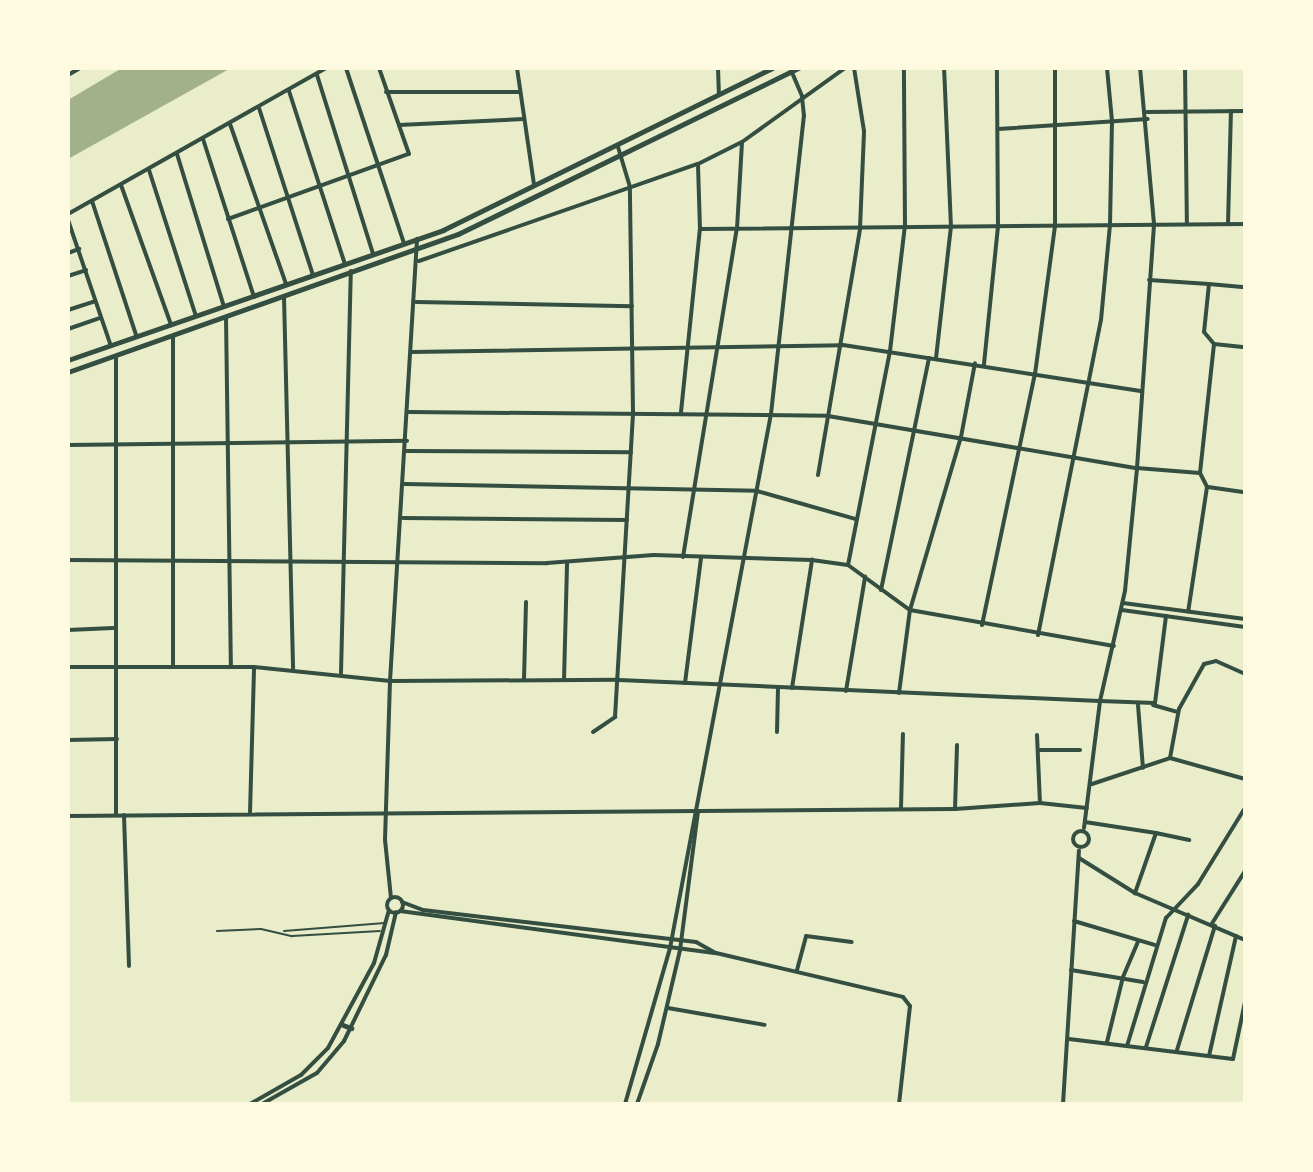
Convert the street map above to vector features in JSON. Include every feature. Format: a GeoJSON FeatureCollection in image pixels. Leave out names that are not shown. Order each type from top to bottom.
{"type":"FeatureCollection","features":[{"type":"Feature","properties":{"kind":"main road"},"geometry":{"type":"LineString","coordinates":[[68,360],[417,239],[534,188],[772,68]]}},
{"type":"Feature","properties":{"kind":"main road"},"geometry":{"type":"LineString","coordinates":[[68,372],[419,249],[622,158],[799,68]]}},
{"type":"Feature","properties":{"kind":"main road"},"geometry":{"type":"LineString","coordinates":[[343,1025],[351,1028]]}},
{"type":"Feature","properties":{"kind":"street"},"geometry":{"type":"LineString","coordinates":[[68,75],[80,68]]}},
{"type":"Feature","properties":{"kind":"street"},"geometry":{"type":"LineString","coordinates":[[68,214],[326,68]]}},
{"type":"Feature","properties":{"kind":"street"},"geometry":{"type":"LineString","coordinates":[[346,68],[404,243]]}},
{"type":"Feature","properties":{"kind":"street"},"geometry":{"type":"LineString","coordinates":[[228,219],[409,154],[379,68]]}},
{"type":"Feature","properties":{"kind":"street"},"geometry":{"type":"LineString","coordinates":[[517,68],[534,188]]}},
{"type":"Feature","properties":{"kind":"street"},"geometry":{"type":"LineString","coordinates":[[718,68],[719,96]]}},
{"type":"Feature","properties":{"kind":"street"},"geometry":{"type":"LineString","coordinates":[[419,261],[698,164],[742,142],[845,68]]}},
{"type":"Feature","properties":{"kind":"street"},"geometry":{"type":"LineString","coordinates":[[818,475],[843,345],[860,228],[864,131],[854,68]]}},
{"type":"Feature","properties":{"kind":"street"},"geometry":{"type":"LineString","coordinates":[[848,565],[890,351],[905,226],[904,68]]}},
{"type":"Feature","properties":{"kind":"street"},"geometry":{"type":"LineString","coordinates":[[936,358],[951,227],[944,68]]}},
{"type":"Feature","properties":{"kind":"street"},"geometry":{"type":"LineString","coordinates":[[984,364],[998,227],[997,68]]}},
{"type":"Feature","properties":{"kind":"street"},"geometry":{"type":"LineString","coordinates":[[982,625],[1035,374],[1055,226],[1059,125],[1055,68]]}},
{"type":"Feature","properties":{"kind":"street"},"geometry":{"type":"LineString","coordinates":[[1038,635],[1077,458],[1110,225],[1111,122],[1107,68]]}},
{"type":"Feature","properties":{"kind":"street"},"geometry":{"type":"LineString","coordinates":[[1079,851],[1086,849],[1084,825],[1092,784],[1100,701],[1122,610],[1137,468],[1154,224],[1148,119],[1140,68]]}},
{"type":"Feature","properties":{"kind":"street"},"geometry":{"type":"LineString","coordinates":[[1185,68],[1187,224]]}},
{"type":"Feature","properties":{"kind":"street"},"geometry":{"type":"LineString","coordinates":[[625,1104],[672,939],[771,414],[782,345],[802,96],[791,70]]}},
{"type":"Feature","properties":{"kind":"street"},"geometry":{"type":"LineString","coordinates":[[317,75],[373,254]]}},
{"type":"Feature","properties":{"kind":"street"},"geometry":{"type":"LineString","coordinates":[[289,91],[346,264]]}},
{"type":"Feature","properties":{"kind":"street"},"geometry":{"type":"LineString","coordinates":[[386,92],[520,92]]}},
{"type":"Feature","properties":{"kind":"street"},"geometry":{"type":"LineString","coordinates":[[259,108],[313,275]]}},
{"type":"Feature","properties":{"kind":"street"},"geometry":{"type":"LineString","coordinates":[[1228,224],[1231,111]]}},
{"type":"Feature","properties":{"kind":"street"},"geometry":{"type":"LineString","coordinates":[[1147,112],[1245,111]]}},
{"type":"Feature","properties":{"kind":"street"},"geometry":{"type":"LineString","coordinates":[[399,125],[524,119]]}},
{"type":"Feature","properties":{"kind":"street"},"geometry":{"type":"LineString","coordinates":[[998,129],[1148,119]]}},
{"type":"Feature","properties":{"kind":"street"},"geometry":{"type":"LineString","coordinates":[[230,124],[286,285]]}},
{"type":"Feature","properties":{"kind":"street"},"geometry":{"type":"LineString","coordinates":[[203,139],[254,297]]}},
{"type":"Feature","properties":{"kind":"street"},"geometry":{"type":"LineString","coordinates":[[683,557],[737,229],[742,142]]}},
{"type":"Feature","properties":{"kind":"street"},"geometry":{"type":"LineString","coordinates":[[593,732],[615,717],[633,412],[630,187],[618,147]]}},
{"type":"Feature","properties":{"kind":"street"},"geometry":{"type":"LineString","coordinates":[[177,154],[224,307]]}},
{"type":"Feature","properties":{"kind":"street"},"geometry":{"type":"LineString","coordinates":[[680,413],[700,229],[698,164]]}},
{"type":"Feature","properties":{"kind":"street"},"geometry":{"type":"LineString","coordinates":[[149,170],[196,316]]}},
{"type":"Feature","properties":{"kind":"street"},"geometry":{"type":"LineString","coordinates":[[121,185],[171,325]]}},
{"type":"Feature","properties":{"kind":"street"},"geometry":{"type":"LineString","coordinates":[[92,201],[137,337]]}},
{"type":"Feature","properties":{"kind":"street"},"geometry":{"type":"LineString","coordinates":[[68,220],[111,346]]}},
{"type":"Feature","properties":{"kind":"street"},"geometry":{"type":"LineString","coordinates":[[700,229],[1245,224]]}},
{"type":"Feature","properties":{"kind":"street"},"geometry":{"type":"LineString","coordinates":[[250,1104],[317,1062],[343,1025],[387,923],[391,898],[385,814],[390,681],[419,261],[417,239]]}},
{"type":"Feature","properties":{"kind":"street"},"geometry":{"type":"LineString","coordinates":[[68,253],[79,249]]}},
{"type":"Feature","properties":{"kind":"street"},"geometry":{"type":"LineString","coordinates":[[68,276],[86,270]]}},
{"type":"Feature","properties":{"kind":"street"},"geometry":{"type":"LineString","coordinates":[[341,673],[340,560],[351,271]]}},
{"type":"Feature","properties":{"kind":"street"},"geometry":{"type":"LineString","coordinates":[[1149,280],[1245,287]]}},
{"type":"Feature","properties":{"kind":"street"},"geometry":{"type":"LineString","coordinates":[[1209,284],[1204,332],[1214,344],[1245,347]]}},
{"type":"Feature","properties":{"kind":"street"},"geometry":{"type":"LineString","coordinates":[[284,297],[290,441],[289,560],[293,669]]}},
{"type":"Feature","properties":{"kind":"street"},"geometry":{"type":"LineString","coordinates":[[68,310],[95,301]]}},
{"type":"Feature","properties":{"kind":"street"},"geometry":{"type":"LineString","coordinates":[[416,302],[632,306]]}},
{"type":"Feature","properties":{"kind":"street"},"geometry":{"type":"LineString","coordinates":[[68,329],[101,317]]}},
{"type":"Feature","properties":{"kind":"street"},"geometry":{"type":"LineString","coordinates":[[226,317],[232,442],[231,667]]}},
{"type":"Feature","properties":{"kind":"street"},"geometry":{"type":"LineString","coordinates":[[173,336],[173,667]]}},
{"type":"Feature","properties":{"kind":"street"},"geometry":{"type":"LineString","coordinates":[[1188,612],[1207,487],[1200,473],[1214,344]]}},
{"type":"Feature","properties":{"kind":"street"},"geometry":{"type":"LineString","coordinates":[[412,352],[632,351],[843,345],[984,364],[1140,391]]}},
{"type":"Feature","properties":{"kind":"street"},"geometry":{"type":"LineString","coordinates":[[116,356],[113,443],[116,815]]}},
{"type":"Feature","properties":{"kind":"street"},"geometry":{"type":"LineString","coordinates":[[881,590],[918,429],[929,358]]}},
{"type":"Feature","properties":{"kind":"street"},"geometry":{"type":"LineString","coordinates":[[899,693],[910,610],[961,437],[975,363]]}},
{"type":"Feature","properties":{"kind":"street"},"geometry":{"type":"LineString","coordinates":[[409,412],[828,416],[1137,468],[1200,473]]}},
{"type":"Feature","properties":{"kind":"street"},"geometry":{"type":"LineString","coordinates":[[68,445],[407,441]]}},
{"type":"Feature","properties":{"kind":"street"},"geometry":{"type":"LineString","coordinates":[[407,451],[631,452]]}},
{"type":"Feature","properties":{"kind":"street"},"geometry":{"type":"LineString","coordinates":[[405,484],[757,491],[855,519]]}},
{"type":"Feature","properties":{"kind":"street"},"geometry":{"type":"LineString","coordinates":[[1207,487],[1245,492]]}},
{"type":"Feature","properties":{"kind":"street"},"geometry":{"type":"LineString","coordinates":[[403,518],[627,520]]}},
{"type":"Feature","properties":{"kind":"street"},"geometry":{"type":"LineString","coordinates":[[68,560],[231,557],[567,563],[623,556],[812,560],[848,565],[910,610],[1038,635],[1115,646]]}},
{"type":"Feature","properties":{"kind":"street"},"geometry":{"type":"LineString","coordinates":[[685,683],[701,558]]}},
{"type":"Feature","properties":{"kind":"street"},"geometry":{"type":"LineString","coordinates":[[791,689],[812,560]]}},
{"type":"Feature","properties":{"kind":"street"},"geometry":{"type":"LineString","coordinates":[[564,680],[567,563]]}},
{"type":"Feature","properties":{"kind":"street"},"geometry":{"type":"LineString","coordinates":[[846,691],[865,577]]}},
{"type":"Feature","properties":{"kind":"street"},"geometry":{"type":"LineString","coordinates":[[524,679],[526,602]]}},
{"type":"Feature","properties":{"kind":"street"},"geometry":{"type":"LineString","coordinates":[[1123,603],[1245,619]]}},
{"type":"Feature","properties":{"kind":"street"},"geometry":{"type":"LineString","coordinates":[[1122,610],[1245,627]]}},
{"type":"Feature","properties":{"kind":"street"},"geometry":{"type":"LineString","coordinates":[[1153,705],[1166,616]]}},
{"type":"Feature","properties":{"kind":"street"},"geometry":{"type":"LineString","coordinates":[[68,630],[113,628]]}},
{"type":"Feature","properties":{"kind":"street"},"geometry":{"type":"LineString","coordinates":[[1170,758],[1179,712],[1204,664],[1216,661],[1245,674]]}},
{"type":"Feature","properties":{"kind":"street"},"geometry":{"type":"LineString","coordinates":[[68,667],[254,667],[341,673],[390,681],[619,680],[1100,701],[1153,705],[1179,712]]}},
{"type":"Feature","properties":{"kind":"street"},"geometry":{"type":"LineString","coordinates":[[250,813],[254,667]]}},
{"type":"Feature","properties":{"kind":"street"},"geometry":{"type":"LineString","coordinates":[[777,732],[778,688]]}},
{"type":"Feature","properties":{"kind":"street"},"geometry":{"type":"LineString","coordinates":[[1138,705],[1143,768]]}},
{"type":"Feature","properties":{"kind":"street"},"geometry":{"type":"LineString","coordinates":[[901,808],[903,734]]}},
{"type":"Feature","properties":{"kind":"street"},"geometry":{"type":"LineString","coordinates":[[1037,735],[1040,803]]}},
{"type":"Feature","properties":{"kind":"street"},"geometry":{"type":"LineString","coordinates":[[68,740],[117,739]]}},
{"type":"Feature","properties":{"kind":"street"},"geometry":{"type":"LineString","coordinates":[[955,809],[957,745]]}},
{"type":"Feature","properties":{"kind":"street"},"geometry":{"type":"LineString","coordinates":[[1038,750],[1080,750]]}},
{"type":"Feature","properties":{"kind":"street"},"geometry":{"type":"LineString","coordinates":[[1092,784],[1170,758],[1245,779]]}},
{"type":"Feature","properties":{"kind":"street"},"geometry":{"type":"LineString","coordinates":[[68,816],[955,809],[1040,803],[1087,808]]}},
{"type":"Feature","properties":{"kind":"street"},"geometry":{"type":"LineString","coordinates":[[1127,1046],[1155,945],[1175,910],[1198,884],[1242,819],[1245,808]]}},
{"type":"Feature","properties":{"kind":"street"},"geometry":{"type":"LineString","coordinates":[[637,1104],[668,1008],[680,950],[698,809]]}},
{"type":"Feature","properties":{"kind":"street"},"geometry":{"type":"LineString","coordinates":[[124,815],[129,966]]}},
{"type":"Feature","properties":{"kind":"street"},"geometry":{"type":"LineString","coordinates":[[1063,1104],[1079,858],[1077,831],[1084,825],[1189,840]]}},
{"type":"Feature","properties":{"kind":"street"},"geometry":{"type":"LineString","coordinates":[[1135,893],[1156,833]]}},
{"type":"Feature","properties":{"kind":"street"},"geometry":{"type":"LineString","coordinates":[[1079,858],[1135,893],[1245,940]]}},
{"type":"Feature","properties":{"kind":"street"},"geometry":{"type":"LineString","coordinates":[[1176,1051],[1213,926],[1245,871]]}},
{"type":"Feature","properties":{"kind":"street"},"geometry":{"type":"LineString","coordinates":[[391,898],[423,910],[681,940],[716,953]]}},
{"type":"Feature","properties":{"kind":"street"},"geometry":{"type":"LineString","coordinates":[[262,1104],[321,1070],[351,1028],[386,955],[402,902]]}},
{"type":"Feature","properties":{"kind":"street"},"geometry":{"type":"LineString","coordinates":[[389,910],[716,953],[903,997],[910,1006],[899,1104]]}},
{"type":"Feature","properties":{"kind":"street"},"geometry":{"type":"LineString","coordinates":[[1146,1047],[1188,915]]}},
{"type":"Feature","properties":{"kind":"street"},"geometry":{"type":"LineString","coordinates":[[1074,921],[1155,945]]}},
{"type":"Feature","properties":{"kind":"street"},"geometry":{"type":"LineString","coordinates":[[797,970],[806,936],[852,942]]}},
{"type":"Feature","properties":{"kind":"street"},"geometry":{"type":"LineString","coordinates":[[1209,1056],[1236,936]]}},
{"type":"Feature","properties":{"kind":"street"},"geometry":{"type":"LineString","coordinates":[[1107,1042],[1123,977],[1138,941]]}},
{"type":"Feature","properties":{"kind":"street"},"geometry":{"type":"LineString","coordinates":[[1071,970],[1143,982]]}},
{"type":"Feature","properties":{"kind":"street"},"geometry":{"type":"LineString","coordinates":[[1069,1039],[1235,1057],[1245,1002]]}},
{"type":"Feature","properties":{"kind":"street"},"geometry":{"type":"LineString","coordinates":[[668,1008],[765,1025]]}},
{"type":"Feature","properties":{"kind":"street"},"geometry":{"type":"LineString","coordinates":[[633,1081],[645,1086]]}},
{"type":"Feature","properties":{"kind":"lane"},"geometry":{"type":"LineString","coordinates":[[217,931],[283,932],[387,923]]}},
{"type":"Feature","properties":{"kind":"lane"},"geometry":{"type":"LineString","coordinates":[[283,932],[292,936],[385,931]]}},
{"type":"Feature","properties":{"kind":"shaded area"},"geometry":{"type":"Polygon","coordinates":[[[122,68],[231,68],[68,159],[68,100],[122,68]]]}}]}
